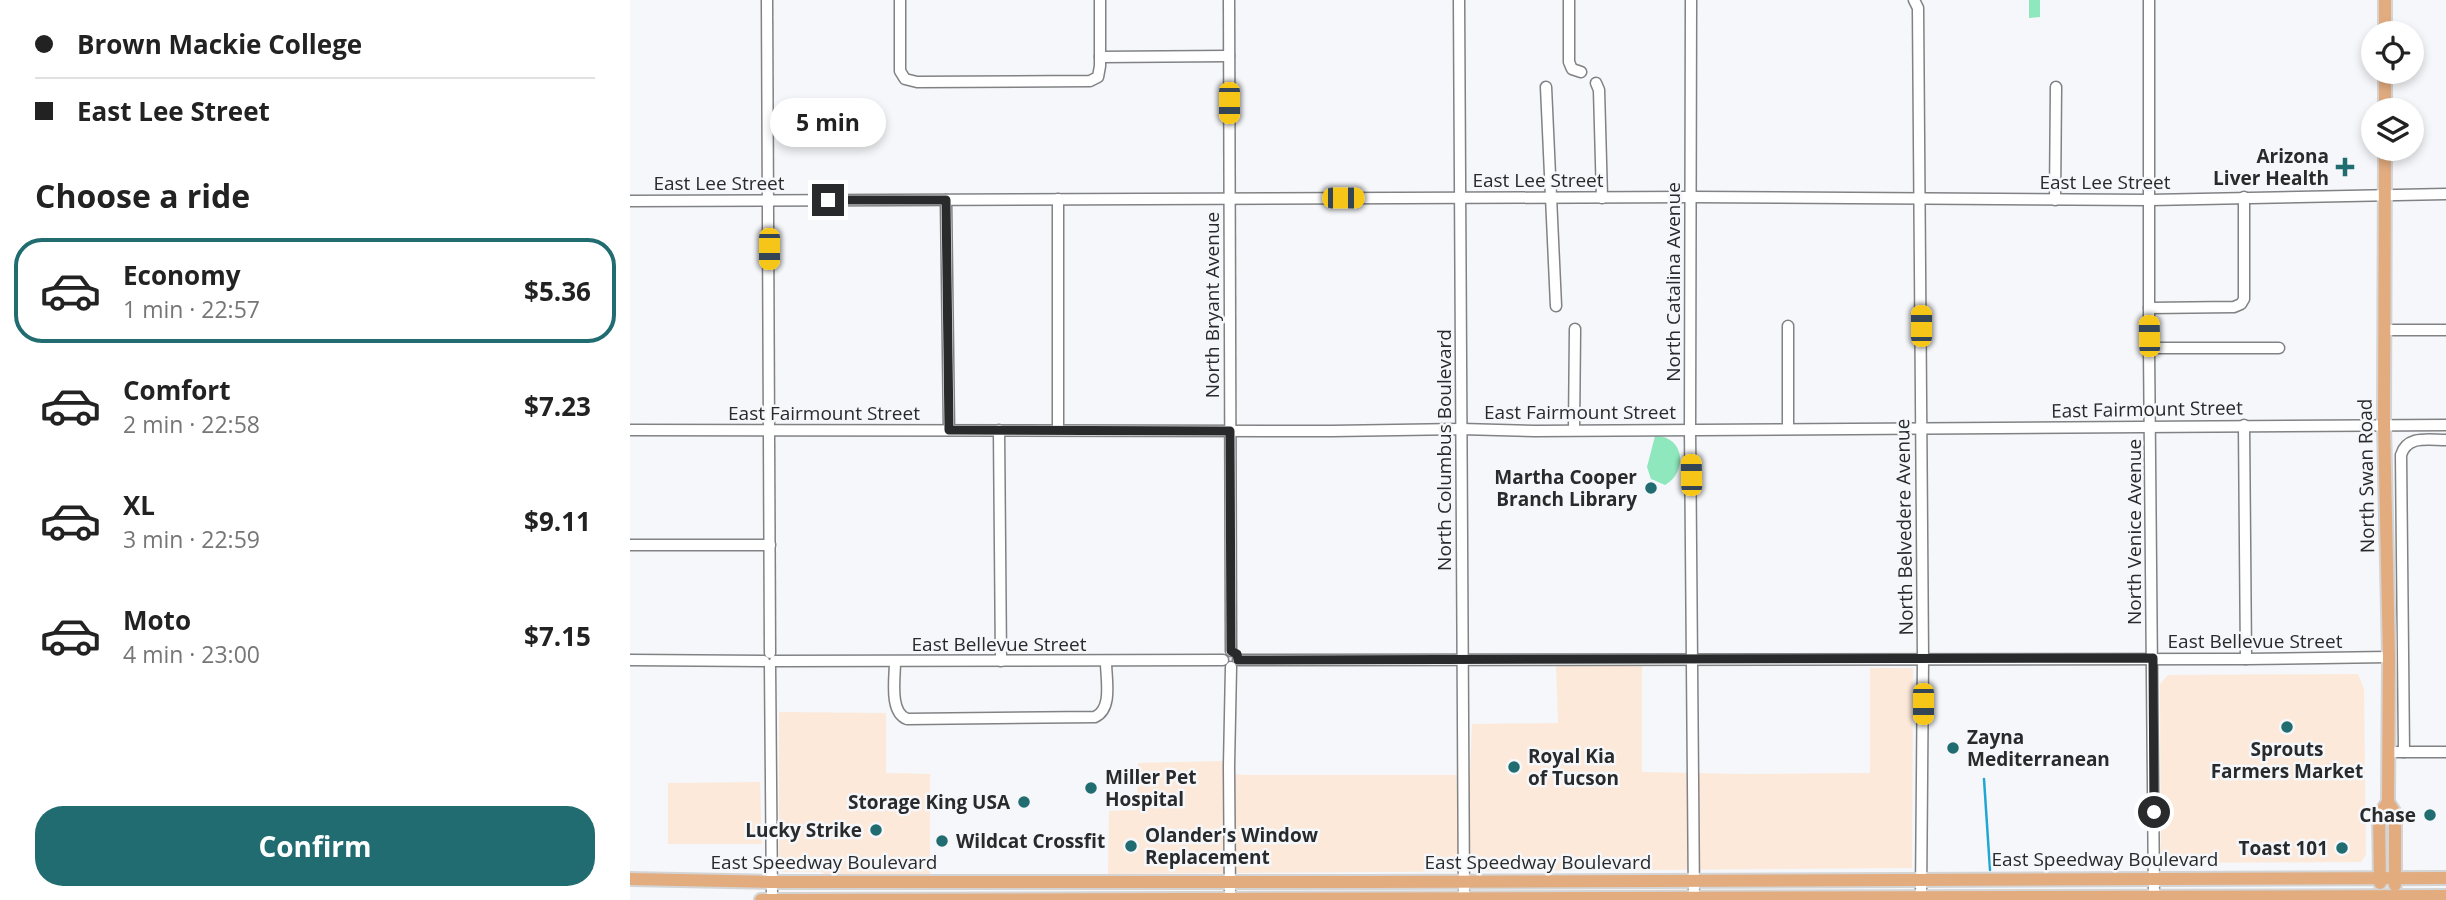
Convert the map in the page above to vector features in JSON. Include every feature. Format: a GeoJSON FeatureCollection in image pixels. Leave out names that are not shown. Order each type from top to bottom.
{"type":"FeatureCollection","features":[{"type":"Feature","properties":{"kind":"main road"},"geometry":{"type":"LineString","coordinates":[[2385,0],[2385,21]]}},
{"type":"Feature","properties":{"kind":"main road","name":"North Swan Road"},"geometry":{"type":"LineString","coordinates":[[2380,897],[2379,815],[2388,802],[2389,752],[2384,424],[2385,161]]}},
{"type":"Feature","properties":{"kind":"main road","name":"North Swan Road"},"geometry":{"type":"LineString","coordinates":[[2388,802],[2395,813],[2396,898]]}},
{"type":"Feature","properties":{"kind":"main road","name":"East Speedway Boulevard"},"geometry":{"type":"LineString","coordinates":[[630,879],[771,882],[1464,882],[2446,878]]}},
{"type":"Feature","properties":{"kind":"main road","name":"East Speedway Boulevard"},"geometry":{"type":"LineString","coordinates":[[761,900],[2446,896]]}},
{"type":"Feature","properties":{"kind":"street"},"geometry":{"type":"LineString","coordinates":[[767,0],[772,900]]}},
{"type":"Feature","properties":{"kind":"street"},"geometry":{"type":"LineString","coordinates":[[900,0],[901,75],[905,79],[918,82],[1084,81],[1096,78],[1100,73],[1100,0]]}},
{"type":"Feature","properties":{"kind":"street","name":"North Bryant Avenue"},"geometry":{"type":"LineString","coordinates":[[1229,0],[1231,651],[1237,654],[1231,662]]}},
{"type":"Feature","properties":{"kind":"street","name":"North Columbus Boulevard"},"geometry":{"type":"LineString","coordinates":[[1459,0],[1464,899]]}},
{"type":"Feature","properties":{"kind":"street"},"geometry":{"type":"LineString","coordinates":[[1569,0],[1569,62],[1572,69],[1581,72]]}},
{"type":"Feature","properties":{"kind":"street","name":"North Catalina Avenue"},"geometry":{"type":"LineString","coordinates":[[1691,0],[1690,429],[1694,899]]}},
{"type":"Feature","properties":{"kind":"street","name":"North Venice Avenue"},"geometry":{"type":"LineString","coordinates":[[2149,0],[2154,896]]}},
{"type":"Feature","properties":{"kind":"street","name":"North Belvedere Avenue"},"geometry":{"type":"LineString","coordinates":[[1919,3],[1923,659],[1921,897]]}},
{"type":"Feature","properties":{"kind":"street"},"geometry":{"type":"LineString","coordinates":[[1100,57],[1229,56]]}},
{"type":"Feature","properties":{"kind":"street"},"geometry":{"type":"LineString","coordinates":[[1596,83],[1599,90],[1602,198]]}},
{"type":"Feature","properties":{"kind":"street"},"geometry":{"type":"LineString","coordinates":[[1546,87],[1556,306]]}},
{"type":"Feature","properties":{"kind":"street"},"geometry":{"type":"LineString","coordinates":[[2055,200],[2056,88]]}},
{"type":"Feature","properties":{"kind":"street","name":"East Lee Street"},"geometry":{"type":"LineString","coordinates":[[630,201],[1691,197],[2150,200],[2446,194]]}},
{"type":"Feature","properties":{"kind":"street"},"geometry":{"type":"LineString","coordinates":[[2149,308],[2234,307],[2241,304],[2244,299],[2244,197]]}},
{"type":"Feature","properties":{"kind":"street"},"geometry":{"type":"LineString","coordinates":[[1058,199],[1058,429]]}},
{"type":"Feature","properties":{"kind":"street"},"geometry":{"type":"LineString","coordinates":[[946,200],[949,430]]}},
{"type":"Feature","properties":{"kind":"street"},"geometry":{"type":"LineString","coordinates":[[1788,326],[1788,429]]}},
{"type":"Feature","properties":{"kind":"street"},"geometry":{"type":"LineString","coordinates":[[1574,430],[1575,329]]}},
{"type":"Feature","properties":{"kind":"street"},"geometry":{"type":"LineString","coordinates":[[2385,330],[2446,330]]}},
{"type":"Feature","properties":{"kind":"street"},"geometry":{"type":"LineString","coordinates":[[2149,348],[2279,348]]}},
{"type":"Feature","properties":{"kind":"street"},"geometry":{"type":"LineString","coordinates":[[2244,425],[2246,659]]}},
{"type":"Feature","properties":{"kind":"street","name":"East Fairmount Street"},"geometry":{"type":"LineString","coordinates":[[630,430],[1230,431],[2446,425]]}},
{"type":"Feature","properties":{"kind":"street"},"geometry":{"type":"LineString","coordinates":[[999,430],[1001,661]]}},
{"type":"Feature","properties":{"kind":"street","name":"North Swan Road"},"geometry":{"type":"LineString","coordinates":[[2403,752],[2401,455],[2409,442],[2446,440]]}},
{"type":"Feature","properties":{"kind":"street"},"geometry":{"type":"LineString","coordinates":[[630,545],[770,545]]}},
{"type":"Feature","properties":{"kind":"street","name":"East Bellevue Street"},"geometry":{"type":"LineString","coordinates":[[630,660],[1231,662],[2389,657]]}},
{"type":"Feature","properties":{"kind":"street"},"geometry":{"type":"LineString","coordinates":[[895,662],[896,709],[907,719],[1094,717],[1102,712],[1107,702],[1106,662]]}},
{"type":"Feature","properties":{"kind":"street"},"geometry":{"type":"LineString","coordinates":[[1230,900],[1231,662]]}},
{"type":"Feature","properties":{"kind":"street"},"geometry":{"type":"LineString","coordinates":[[2389,752],[2446,752]]}},
{"type":"Feature","properties":{"kind":"street"},"geometry":{"type":"LineString","coordinates":[[1577,900],[1578,881]]}},
{"type":"Feature","properties":{"kind":"street"},"geometry":{"type":"LineString","coordinates":[[1002,882],[1002,900]]}},
{"type":"Feature","properties":{"kind":"shaded area"},"geometry":{"type":"Polygon","coordinates":[[[1556,665],[1642,665],[1642,772],[1744,774],[1870,773],[1870,668],[1913,668],[1912,868],[1108,874],[1109,811],[1137,810],[1138,763],[1223,761],[1224,773],[1245,775],[1470,775],[1472,724],[1558,723],[1556,665]]]}},
{"type":"Feature","properties":{"kind":"shaded area"},"geometry":{"type":"Polygon","coordinates":[[[2358,674],[2364,689],[2366,855],[2361,862],[2166,863],[2161,851],[2160,684],[2168,675],[2358,674]]]}},
{"type":"Feature","properties":{"kind":"shaded area"},"geometry":{"type":"Polygon","coordinates":[[[779,712],[886,713],[886,773],[930,774],[930,875],[824,875],[823,872],[782,872],[779,868],[779,712]]]}},
{"type":"Feature","properties":{"kind":"shaded area"},"geometry":{"type":"Polygon","coordinates":[[[760,782],[762,844],[668,844],[668,783],[760,782]]]}},
{"type":"Feature","properties":{"kind":"green space"},"geometry":{"type":"Polygon","coordinates":[[[2029,0],[2040,0],[2040,17],[2029,18],[2029,0]]]}},
{"type":"Feature","properties":{"kind":"green space"},"geometry":{"type":"Polygon","coordinates":[[[1655,436],[1672,442],[1680,456],[1677,472],[1665,485],[1651,479],[1647,467],[1655,436]]]}},
{"type":"Feature","properties":{"kind":"waterway"},"geometry":{"type":"LineString","coordinates":[[1984,779],[1990,870]]}},
{"type":"Feature","properties":{"kind":"place","name":"Arizona Liver Health"},"geometry":{"type":"Point","coordinates":[2345,167]}},
{"type":"Feature","properties":{"kind":"place","name":"Martha Cooper Branch Library"},"geometry":{"type":"Point","coordinates":[1651,488]}},
{"type":"Feature","properties":{"kind":"place","name":"Sprouts Farmers Market"},"geometry":{"type":"Point","coordinates":[2287,727]}},
{"type":"Feature","properties":{"kind":"place","name":"Zayna Mediterranean"},"geometry":{"type":"Point","coordinates":[1953,748]}},
{"type":"Feature","properties":{"kind":"place","name":"Royal Kia of Tucson"},"geometry":{"type":"Point","coordinates":[1514,767]}},
{"type":"Feature","properties":{"kind":"place","name":"Miller Pet Hospital"},"geometry":{"type":"Point","coordinates":[1091,788]}},
{"type":"Feature","properties":{"kind":"place","name":"Storage King USA"},"geometry":{"type":"Point","coordinates":[1024,802]}},
{"type":"Feature","properties":{"kind":"place","name":"Chase"},"geometry":{"type":"Point","coordinates":[2430,815]}},
{"type":"Feature","properties":{"kind":"place","name":"Lucky Strike"},"geometry":{"type":"Point","coordinates":[876,830]}},
{"type":"Feature","properties":{"kind":"place","name":"Wildcat Crossfit"},"geometry":{"type":"Point","coordinates":[942,841]}},
{"type":"Feature","properties":{"kind":"place","name":"Olander's Window Replacement"},"geometry":{"type":"Point","coordinates":[1131,846]}},
{"type":"Feature","properties":{"kind":"place","name":"Toast 101"},"geometry":{"type":"Point","coordinates":[2342,848]}},
{"type":"Feature","properties":{"kind":"route"},"geometry":{"type":"LineString","coordinates":[[828,200],[946,200],[949,430],[1230,431],[1231,651],[1237,654],[1238,660],[2153,658],[2154,812]]}}]}
